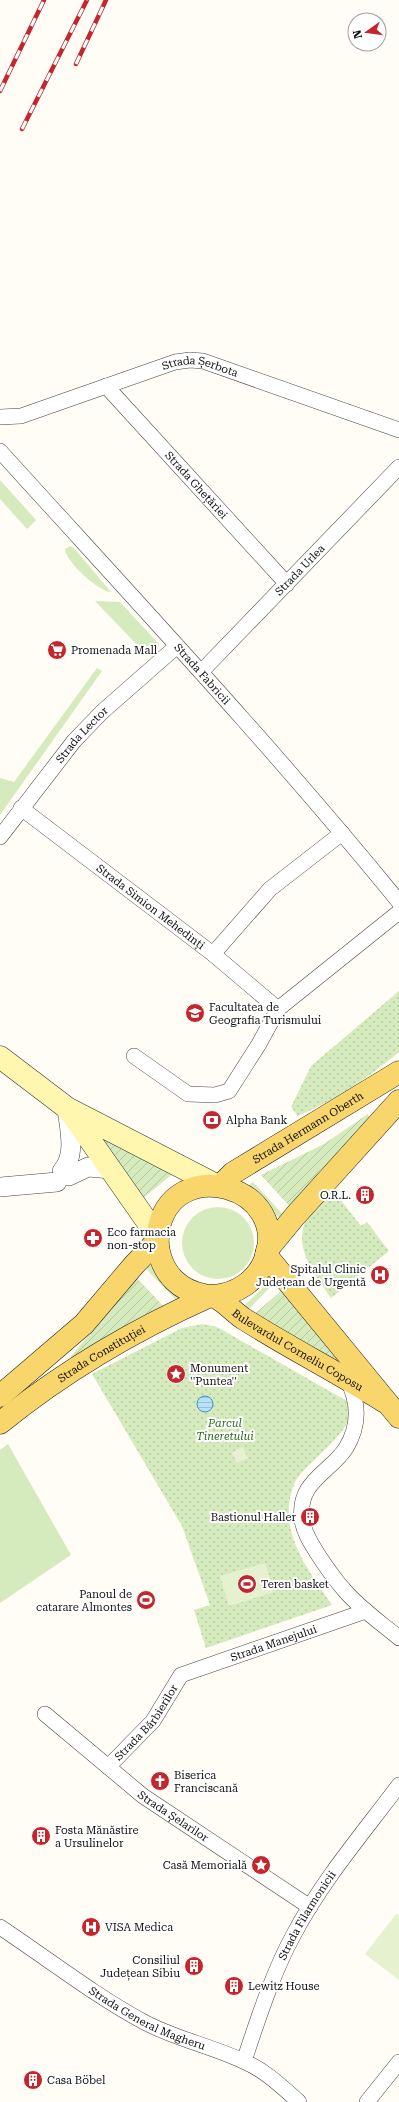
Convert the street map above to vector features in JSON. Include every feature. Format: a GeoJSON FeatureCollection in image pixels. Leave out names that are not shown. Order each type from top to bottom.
{"type":"FeatureCollection","features":[{"type":"Feature","properties":{"kind":"main road","name":"Bulevardul Corneliu Coposu"},"geometry":{"type":"LineString","coordinates":[[0,1057],[68,1108],[218,1185],[237,1191],[257,1208],[266,1228],[267,1252],[261,1268],[247,1284],[228,1294],[212,1296],[190,1291],[173,1279],[162,1262],[158,1239],[162,1220],[176,1199],[199,1187],[218,1185]]}},
{"type":"Feature","properties":{"kind":"main road","name":"Strada Hermann Oberth"},"geometry":{"type":"LineString","coordinates":[[218,1185],[233,1173],[399,1072]]}},
{"type":"Feature","properties":{"kind":"main road"},"geometry":{"type":"LineString","coordinates":[[267,1252],[295,1216],[399,1101]]}},
{"type":"Feature","properties":{"kind":"main road","name":"Bulevardul Corneliu Coposu"},"geometry":{"type":"LineString","coordinates":[[68,1108],[158,1239]]}},
{"type":"Feature","properties":{"kind":"main road"},"geometry":{"type":"LineString","coordinates":[[0,1396],[84,1324],[158,1239]]}},
{"type":"Feature","properties":{"kind":"main road","name":"Bulevardul Corneliu Coposu"},"geometry":{"type":"LineString","coordinates":[[267,1252],[392,1409]]}},
{"type":"Feature","properties":{"kind":"main road","name":"Bulevardul Corneliu Coposu"},"geometry":{"type":"LineString","coordinates":[[212,1296],[243,1319],[347,1378],[392,1409]]}},
{"type":"Feature","properties":{"kind":"main road","name":"Strada Constituției"},"geometry":{"type":"LineString","coordinates":[[0,1423],[49,1385],[80,1365],[212,1296]]}},
{"type":"Feature","properties":{"kind":"street","name":"Strada Șerbota"},"geometry":{"type":"LineString","coordinates":[[0,417],[21,416],[175,362],[190,360],[203,361],[399,430]]}},
{"type":"Feature","properties":{"kind":"street","name":"Strada Ghețăriei"},"geometry":{"type":"LineString","coordinates":[[106,386],[287,584]]}},
{"type":"Feature","properties":{"kind":"street","name":"Strada Fabricii"},"geometry":{"type":"LineString","coordinates":[[0,451],[201,672],[342,833],[399,902]]}},
{"type":"Feature","properties":{"kind":"street","name":"Strada Urlea"},"geometry":{"type":"LineString","coordinates":[[201,672],[399,467]]}},
{"type":"Feature","properties":{"kind":"street","name":"Strada Lector"},"geometry":{"type":"LineString","coordinates":[[0,837],[74,741],[102,712],[177,646]]}},
{"type":"Feature","properties":{"kind":"street","name":"Strada Simion Mehedinți"},"geometry":{"type":"LineString","coordinates":[[21,808],[213,954],[278,1009]]}},
{"type":"Feature","properties":{"kind":"street"},"geometry":{"type":"LineString","coordinates":[[213,954],[270,889],[342,833]]}},
{"type":"Feature","properties":{"kind":"street"},"geometry":{"type":"LineString","coordinates":[[134,1056],[188,1094],[215,1095],[229,1091],[259,1044],[278,1009],[399,912]]}},
{"type":"Feature","properties":{"kind":"street"},"geometry":{"type":"LineString","coordinates":[[58,1179],[67,1166],[71,1151],[68,1108]]}},
{"type":"Feature","properties":{"kind":"street"},"geometry":{"type":"LineString","coordinates":[[0,1187],[58,1179],[88,1167],[96,1166],[111,1169]]}},
{"type":"Feature","properties":{"kind":"street"},"geometry":{"type":"LineString","coordinates":[[347,1378],[353,1390],[358,1408],[354,1427],[346,1448],[310,1486],[305,1497],[302,1519],[308,1538],[346,1593],[399,1638]]}},
{"type":"Feature","properties":{"kind":"street","name":"Strada Manejului"},"geometry":{"type":"LineString","coordinates":[[181,1675],[366,1611]]}},
{"type":"Feature","properties":{"kind":"street","name":"Strada Bărbierilor"},"geometry":{"type":"LineString","coordinates":[[108,1767],[154,1721],[181,1675]]}},
{"type":"Feature","properties":{"kind":"street","name":"Strada Șelarilor"},"geometry":{"type":"LineString","coordinates":[[45,1714],[143,1796],[310,1907]]}},
{"type":"Feature","properties":{"kind":"street","name":"Strada Filarmonicii"},"geometry":{"type":"LineString","coordinates":[[244,2061],[283,1956],[310,1907],[338,1865],[399,1785]]}},
{"type":"Feature","properties":{"kind":"street","name":"Strada General Magheru"},"geometry":{"type":"LineString","coordinates":[[0,1927],[88,1988],[145,2022],[172,2035],[244,2061],[270,2077],[299,2102]]}},
{"type":"Feature","properties":{"kind":"street"},"geometry":{"type":"LineString","coordinates":[[367,2102],[399,2062]]}},
{"type":"Feature","properties":{"kind":"green space"},"geometry":{"type":"Polygon","coordinates":[[[0,480],[36,520],[27,529],[0,499],[0,480]]]}},
{"type":"Feature","properties":{"kind":"green space"},"geometry":{"type":"Polygon","coordinates":[[[70,546],[74,548],[111,592],[106,591],[91,582],[76,568],[66,554],[65,549],[70,546]]]}},
{"type":"Feature","properties":{"kind":"green space"},"geometry":{"type":"Polygon","coordinates":[[[95,601],[120,602],[159,644],[159,647],[149,651],[140,648],[95,601]]]}},
{"type":"Feature","properties":{"kind":"green space"},"geometry":{"type":"Polygon","coordinates":[[[97,668],[102,671],[0,815],[0,778],[14,782],[97,668]]]}},
{"type":"Feature","properties":{"kind":"green space"},"geometry":{"type":"Polygon","coordinates":[[[399,991],[399,1052],[351,1088],[298,1116],[291,1107],[311,1066],[399,991]]]}},
{"type":"Feature","properties":{"kind":"green space"},"geometry":{"type":"Polygon","coordinates":[[[368,1114],[370,1120],[321,1169],[292,1209],[261,1175],[324,1144],[368,1114]]]}},
{"type":"Feature","properties":{"kind":"green space"},"geometry":{"type":"Polygon","coordinates":[[[97,1135],[175,1172],[142,1199],[97,1135]]]}},
{"type":"Feature","properties":{"kind":"green space"},"geometry":{"type":"Polygon","coordinates":[[[253,1182],[287,1219],[282,1222],[268,1203],[249,1185],[253,1182]]]}},
{"type":"Feature","properties":{"kind":"green space"},"geometry":{"type":"Polygon","coordinates":[[[329,1185],[361,1226],[367,1222],[389,1251],[331,1298],[307,1259],[303,1249],[302,1238],[303,1227],[308,1215],[329,1185]]]}},
{"type":"Feature","properties":{"kind":"green space"},"geometry":{"type":"Polygon","coordinates":[[[218,1207],[232,1210],[244,1217],[251,1229],[254,1243],[251,1257],[244,1269],[232,1276],[218,1279],[204,1276],[192,1269],[185,1257],[182,1243],[185,1229],[192,1217],[204,1210],[218,1207]]]}},
{"type":"Feature","properties":{"kind":"green space"},"geometry":{"type":"Polygon","coordinates":[[[150,1265],[179,1295],[180,1299],[178,1302],[148,1271],[146,1267],[150,1265]]]}},
{"type":"Feature","properties":{"kind":"green space"},"geometry":{"type":"Polygon","coordinates":[[[277,1274],[280,1277],[248,1310],[244,1306],[277,1274]]]}},
{"type":"Feature","properties":{"kind":"green space"},"geometry":{"type":"Polygon","coordinates":[[[137,1278],[167,1310],[72,1361],[71,1356],[137,1278]]]}},
{"type":"Feature","properties":{"kind":"green space"},"geometry":{"type":"Polygon","coordinates":[[[289,1284],[340,1359],[341,1364],[253,1315],[289,1284]]]}},
{"type":"Feature","properties":{"kind":"green space","name":"Parcul Tineretului"},"geometry":{"type":"Polygon","coordinates":[[[203,1324],[217,1327],[345,1400],[350,1409],[349,1420],[342,1431],[301,1474],[295,1482],[290,1499],[289,1516],[291,1532],[304,1562],[332,1605],[206,1648],[194,1610],[210,1605],[182,1526],[92,1374],[182,1328],[203,1324]]]}},
{"type":"Feature","properties":{"kind":"green space"},"geometry":{"type":"Polygon","coordinates":[[[8,1444],[71,1555],[0,1603],[0,1450],[8,1444]]]}},
{"type":"Feature","properties":{"kind":"green space"},"geometry":{"type":"Polygon","coordinates":[[[242,1447],[248,1458],[237,1463],[232,1453],[242,1447]]]}},
{"type":"Feature","properties":{"kind":"green space","name":"Teren basket"},"geometry":{"type":"Polygon","coordinates":[[[265,1563],[274,1592],[229,1606],[220,1576],[265,1563]]]}},
{"type":"Feature","properties":{"kind":"green space"},"geometry":{"type":"Polygon","coordinates":[[[396,1914],[399,1916],[399,1980],[365,1954],[396,1914]]]}},
{"type":"Feature","properties":{"kind":"water"},"geometry":{"type":"Polygon","coordinates":[[[205,1396],[212,1401],[213,1404],[208,1411],[205,1412],[198,1407],[197,1404],[202,1397],[205,1396]]]}},
{"type":"Feature","properties":{"kind":"railway"},"geometry":{"type":"LineString","coordinates":[[0,91],[44,0]]}},
{"type":"Feature","properties":{"kind":"railway"},"geometry":{"type":"LineString","coordinates":[[22,129],[87,0]]}},
{"type":"Feature","properties":{"kind":"railway"},"geometry":{"type":"LineString","coordinates":[[76,64],[106,0]]}},
{"type":"Feature","properties":{"kind":"place","name":"Promenada Mall"},"geometry":{"type":"Point","coordinates":[57,650]}},
{"type":"Feature","properties":{"kind":"place","name":"Facultatea de Geografia Turismului"},"geometry":{"type":"Point","coordinates":[195,1013]}},
{"type":"Feature","properties":{"kind":"place","name":"Alpha Bank"},"geometry":{"type":"Point","coordinates":[212,1120]}},
{"type":"Feature","properties":{"kind":"place","name":"O.R.L."},"geometry":{"type":"Point","coordinates":[365,1195]}},
{"type":"Feature","properties":{"kind":"place","name":"Eco farmacia non-stop"},"geometry":{"type":"Point","coordinates":[93,1238]}},
{"type":"Feature","properties":{"kind":"place","name":"Spitalul Clinic Județean de Urgentă"},"geometry":{"type":"Point","coordinates":[380,1275]}},
{"type":"Feature","properties":{"kind":"place","name":"Monument ''Puntea''"},"geometry":{"type":"Point","coordinates":[176,1374]}},
{"type":"Feature","properties":{"kind":"place","name":"Bastionul Haller"},"geometry":{"type":"Point","coordinates":[310,1517]}},
{"type":"Feature","properties":{"kind":"place","name":"Teren basket"},"geometry":{"type":"Point","coordinates":[247,1584]}},
{"type":"Feature","properties":{"kind":"place","name":"Panoul de catarare Almontes"},"geometry":{"type":"Point","coordinates":[146,1600]}},
{"type":"Feature","properties":{"kind":"place","name":"Biserica Franciscană"},"geometry":{"type":"Point","coordinates":[160,1781]}},
{"type":"Feature","properties":{"kind":"place","name":"Fosta Mănăstire a Ursulinelor"},"geometry":{"type":"Point","coordinates":[41,1836]}},
{"type":"Feature","properties":{"kind":"place","name":"Casă Memorială"},"geometry":{"type":"Point","coordinates":[261,1865]}},
{"type":"Feature","properties":{"kind":"place","name":"VISA Medica"},"geometry":{"type":"Point","coordinates":[91,1927]}},
{"type":"Feature","properties":{"kind":"place","name":"Consiliul Județean Sibiu"},"geometry":{"type":"Point","coordinates":[194,1966]}},
{"type":"Feature","properties":{"kind":"place","name":"Lewitz House"},"geometry":{"type":"Point","coordinates":[234,1986]}},
{"type":"Feature","properties":{"kind":"place","name":"Casa Böbel"},"geometry":{"type":"Point","coordinates":[33,2080]}}]}
